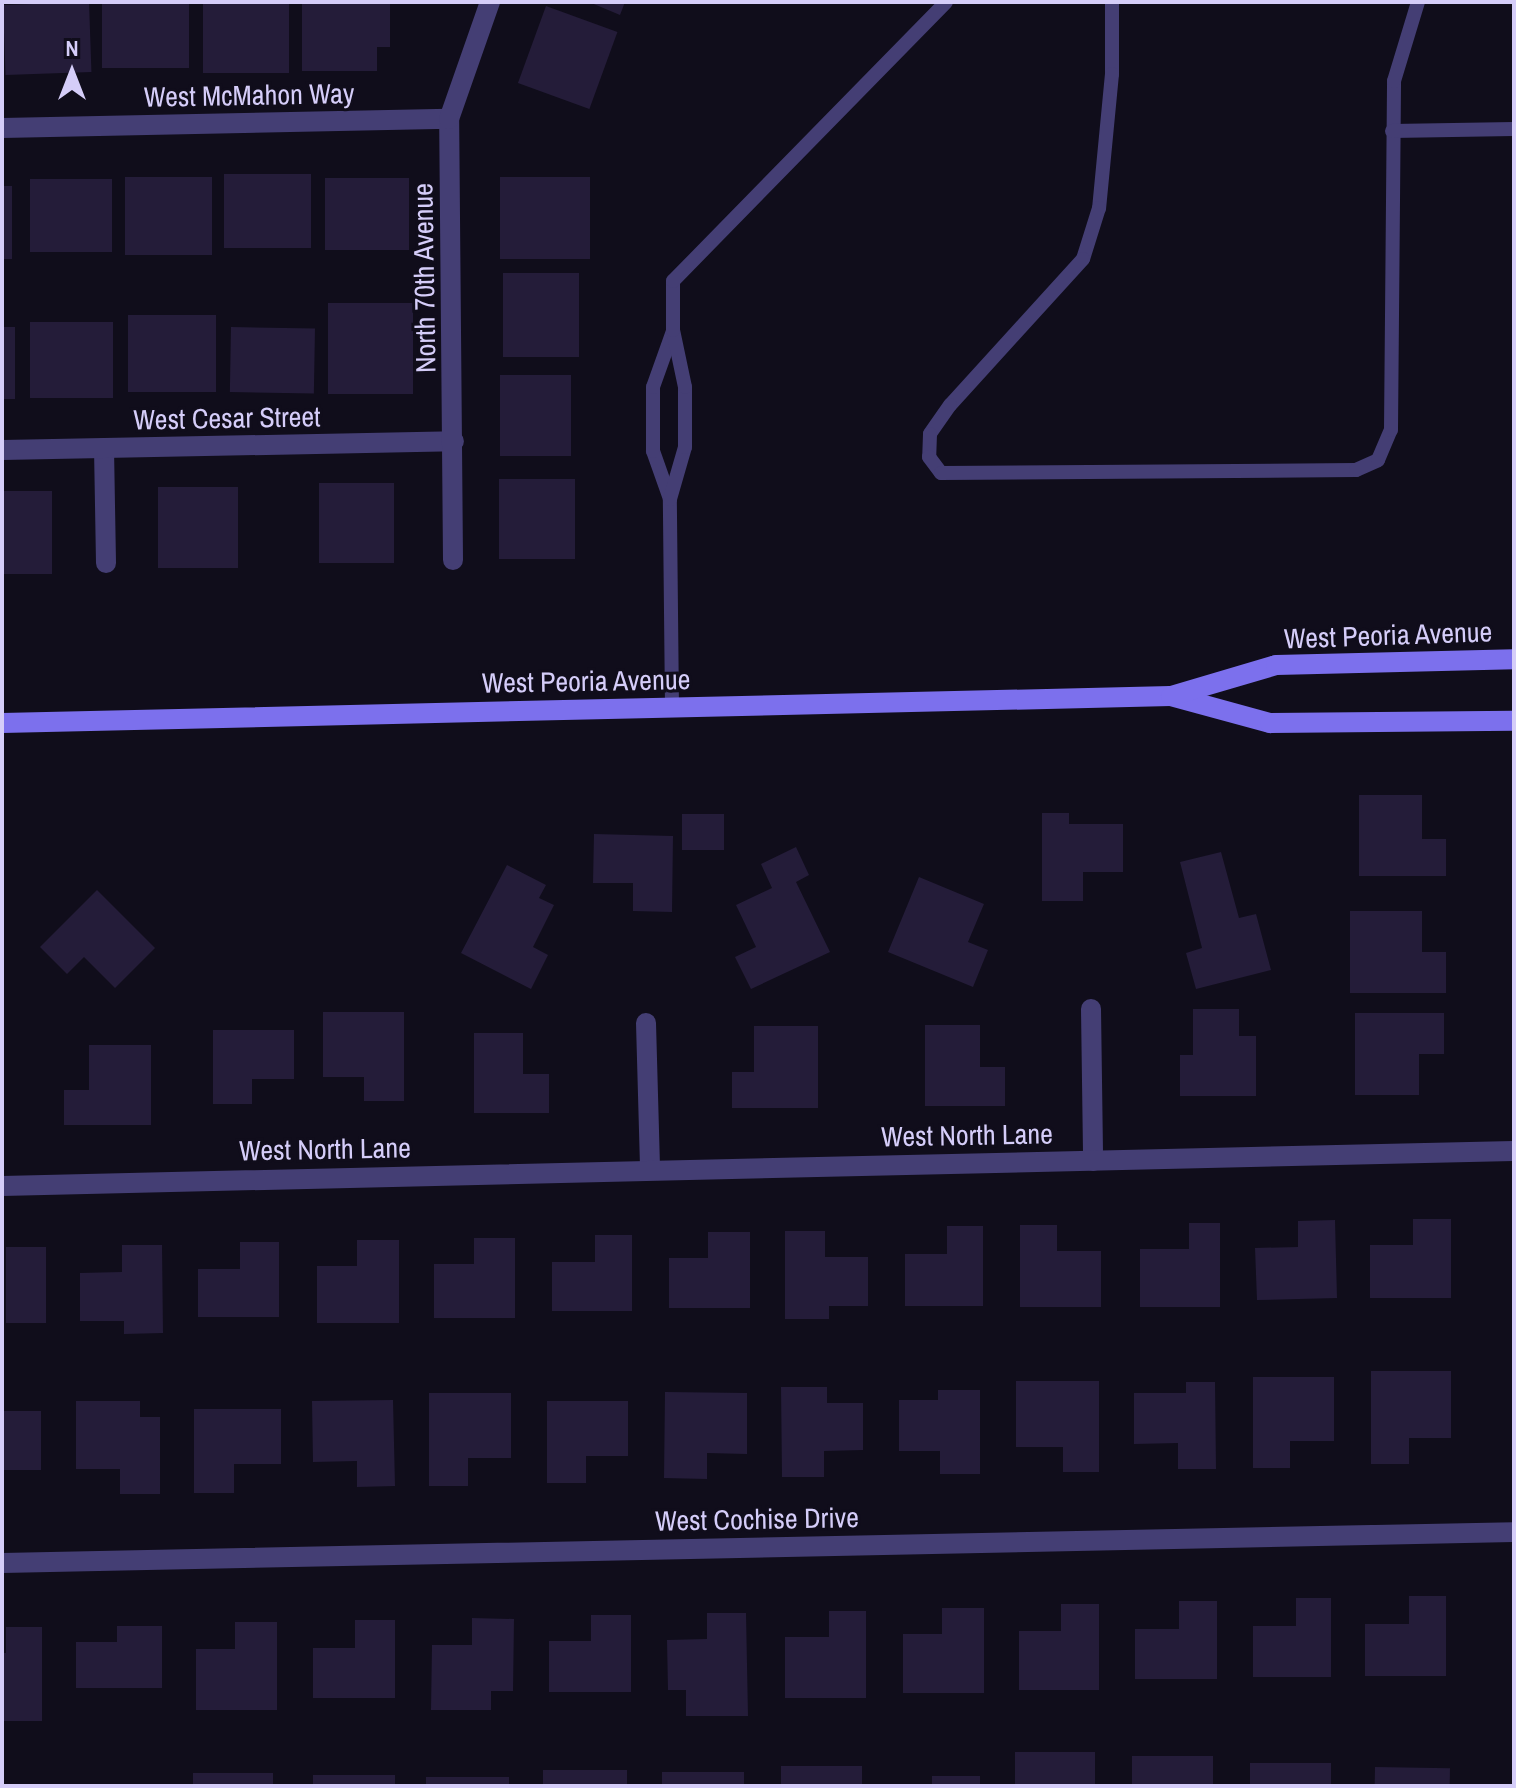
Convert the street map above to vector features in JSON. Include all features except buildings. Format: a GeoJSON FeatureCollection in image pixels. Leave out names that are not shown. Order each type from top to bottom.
{"type":"FeatureCollection","features":[{"type":"Feature","properties":{"kind":"main road","name":"West Peoria Avenue"},"geometry":{"type":"LineString","coordinates":[[2,723],[1171,696],[1276,665],[1514,659]]}},
{"type":"Feature","properties":{"kind":"main road","name":"West Peoria Avenue"},"geometry":{"type":"LineString","coordinates":[[1171,696],[1270,723],[1514,721]]}},
{"type":"Feature","properties":{"kind":"street","name":"North 70th Avenue"},"geometry":{"type":"LineString","coordinates":[[453,560],[449,119],[490,2]]}},
{"type":"Feature","properties":{"kind":"street","name":"West McMahon Way"},"geometry":{"type":"LineString","coordinates":[[2,128],[449,119]]}},
{"type":"Feature","properties":{"kind":"street","name":"West Cesar Street"},"geometry":{"type":"LineString","coordinates":[[2,450],[454,441]]}},
{"type":"Feature","properties":{"kind":"street"},"geometry":{"type":"LineString","coordinates":[[104,448],[106,563]]}},
{"type":"Feature","properties":{"kind":"street","name":"West North Lane"},"geometry":{"type":"LineString","coordinates":[[1091,1009],[1093,1161]]}},
{"type":"Feature","properties":{"kind":"street"},"geometry":{"type":"LineString","coordinates":[[646,1023],[650,1170]]}},
{"type":"Feature","properties":{"kind":"street","name":"West North Lane"},"geometry":{"type":"LineString","coordinates":[[2,1186],[1514,1151]]}},
{"type":"Feature","properties":{"kind":"street","name":"West Cochise Drive"},"geometry":{"type":"LineString","coordinates":[[2,1563],[1514,1532]]}},
{"type":"Feature","properties":{"kind":"lane"},"geometry":{"type":"LineString","coordinates":[[672,707],[670,499],[685,447],[685,387],[673,330],[673,281],[946,2]]}},
{"type":"Feature","properties":{"kind":"lane"},"geometry":{"type":"LineString","coordinates":[[1112,2],[1112,74],[1099,208],[1083,259],[950,405],[930,434],[929,457],[941,473],[1356,470],[1378,460],[1391,430],[1394,81],[1418,2]]}},
{"type":"Feature","properties":{"kind":"lane"},"geometry":{"type":"LineString","coordinates":[[1392,131],[1514,129]]}},
{"type":"Feature","properties":{"kind":"lane"},"geometry":{"type":"LineString","coordinates":[[670,499],[653,451],[653,387],[673,330]]}}]}
